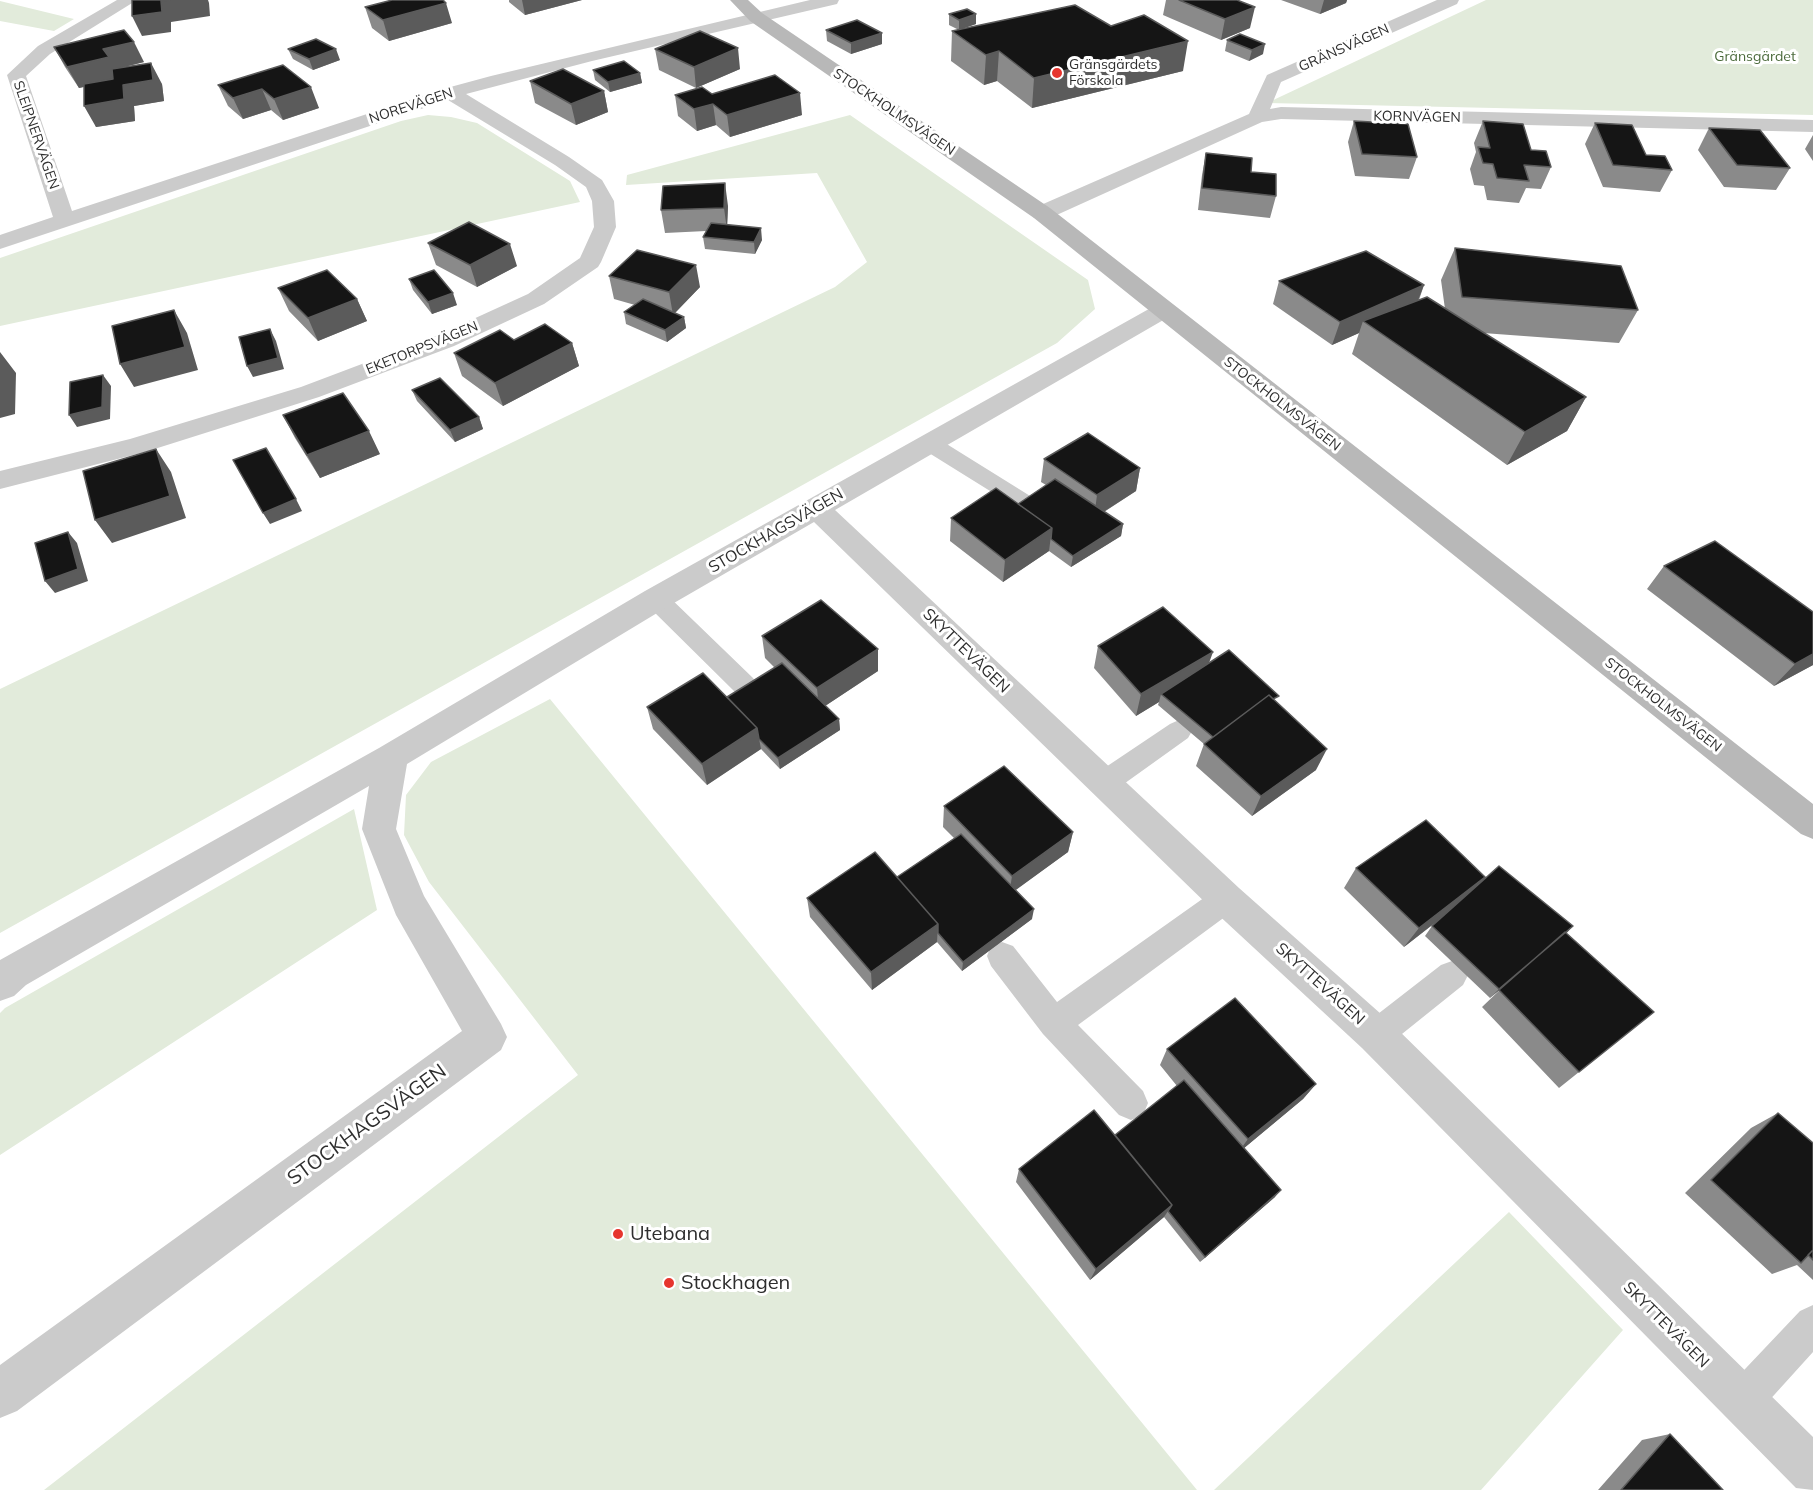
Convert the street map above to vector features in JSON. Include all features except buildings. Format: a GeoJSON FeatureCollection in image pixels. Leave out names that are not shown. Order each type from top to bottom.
{"type":"FeatureCollection","features":[{"type":"Feature","properties":{"kind":"street","name":"SLEIPNERVÄGEN"},"geometry":{"type":"LineString","coordinates":[[65,221],[16,75],[44,50],[129,0]]}},
{"type":"Feature","properties":{"kind":"street","name":"NOREVÄGEN"},"geometry":{"type":"LineString","coordinates":[[0,242],[450,93],[747,8],[831,0]]}},
{"type":"Feature","properties":{"kind":"street","name":"GRÄNSVÄGEN"},"geometry":{"type":"LineString","coordinates":[[1257,117],[1273,79],[1451,0]]}},
{"type":"Feature","properties":{"kind":"street","name":"STOCKHOLMSVÄGEN"},"geometry":{"type":"LineString","coordinates":[[747,8],[1042,213],[1813,825]]}},
{"type":"Feature","properties":{"kind":"street","name":"EKETORPSVÄGEN"},"geometry":{"type":"LineString","coordinates":[[0,480],[136,446],[310,392],[445,341],[536,299],[590,262],[605,227],[603,201],[595,184],[562,160],[450,93]]}},
{"type":"Feature","properties":{"kind":"street","name":"KORNVÄGEN"},"geometry":{"type":"LineString","coordinates":[[1042,213],[1257,117],[1281,113],[1813,126]]}},
{"type":"Feature","properties":{"kind":"street","name":"STOCKHAGSVÄGEN"},"geometry":{"type":"LineString","coordinates":[[0,983],[13,973],[391,757],[656,599],[1164,310]]}},
{"type":"Feature","properties":{"kind":"street","name":"SKYTTEVÄGEN"},"geometry":{"type":"LineString","coordinates":[[816,508],[1226,899],[1376,1035],[1813,1471]]}},
{"type":"Feature","properties":{"kind":"street","name":"STOCKHAGSVÄGEN"},"geometry":{"type":"LineString","coordinates":[[0,1394],[487,1037],[409,904],[379,829],[391,757]]}},
{"type":"Feature","properties":{"kind":"lane"},"geometry":{"type":"LineString","coordinates":[[929,442],[1028,504]]}},
{"type":"Feature","properties":{"kind":"lane"},"geometry":{"type":"LineString","coordinates":[[656,599],[744,685]]}},
{"type":"Feature","properties":{"kind":"lane"},"geometry":{"type":"LineString","coordinates":[[1104,783],[1179,731]]}},
{"type":"Feature","properties":{"kind":"lane"},"geometry":{"type":"LineString","coordinates":[[1054,1023],[1226,899]]}},
{"type":"Feature","properties":{"kind":"lane"},"geometry":{"type":"LineString","coordinates":[[1002,956],[1054,1023],[1131,1103]]}},
{"type":"Feature","properties":{"kind":"lane"},"geometry":{"type":"LineString","coordinates":[[1376,1035],[1452,975]]}},
{"type":"Feature","properties":{"kind":"lane"},"geometry":{"type":"LineString","coordinates":[[1742,1401],[1813,1324]]}},
{"type":"Feature","properties":{"kind":"green space","name":"Gränsgärdet"},"geometry":{"type":"Polygon","coordinates":[[[1486,0],[1813,0],[1813,115],[1267,103],[1486,0]]]}},
{"type":"Feature","properties":{"kind":"green space"},"geometry":{"type":"Polygon","coordinates":[[[0,1],[74,19],[54,31],[0,21],[0,1]]]}},
{"type":"Feature","properties":{"kind":"green space"},"geometry":{"type":"Polygon","coordinates":[[[428,115],[477,123],[570,181],[580,202],[0,326],[0,258],[401,121],[428,115]]]}},
{"type":"Feature","properties":{"kind":"green space"},"geometry":{"type":"Polygon","coordinates":[[[850,115],[1088,280],[1095,309],[1057,343],[0,933],[0,689],[835,287],[867,262],[817,173],[626,185],[627,175],[850,115]]]}},
{"type":"Feature","properties":{"kind":"green space","name":"Stockhagen"},"geometry":{"type":"Polygon","coordinates":[[[550,699],[1197,1490],[44,1490],[578,1075],[429,882],[404,835],[406,795],[431,762],[550,699]]]}},
{"type":"Feature","properties":{"kind":"green space"},"geometry":{"type":"Polygon","coordinates":[[[354,809],[377,910],[0,1155],[0,1013],[5,1008],[354,809]]]}},
{"type":"Feature","properties":{"kind":"green space"},"geometry":{"type":"Polygon","coordinates":[[[1509,1212],[1623,1330],[1481,1490],[1214,1490],[1509,1212]]]}},
{"type":"Feature","properties":{"kind":"place","name":"Gränsgärdets Förskola"},"geometry":{"type":"Point","coordinates":[1057,73]}},
{"type":"Feature","properties":{"kind":"place","name":"Utebana"},"geometry":{"type":"Point","coordinates":[618,1234]}},
{"type":"Feature","properties":{"kind":"place","name":"Stockhagen"},"geometry":{"type":"Point","coordinates":[669,1283]}}]}
